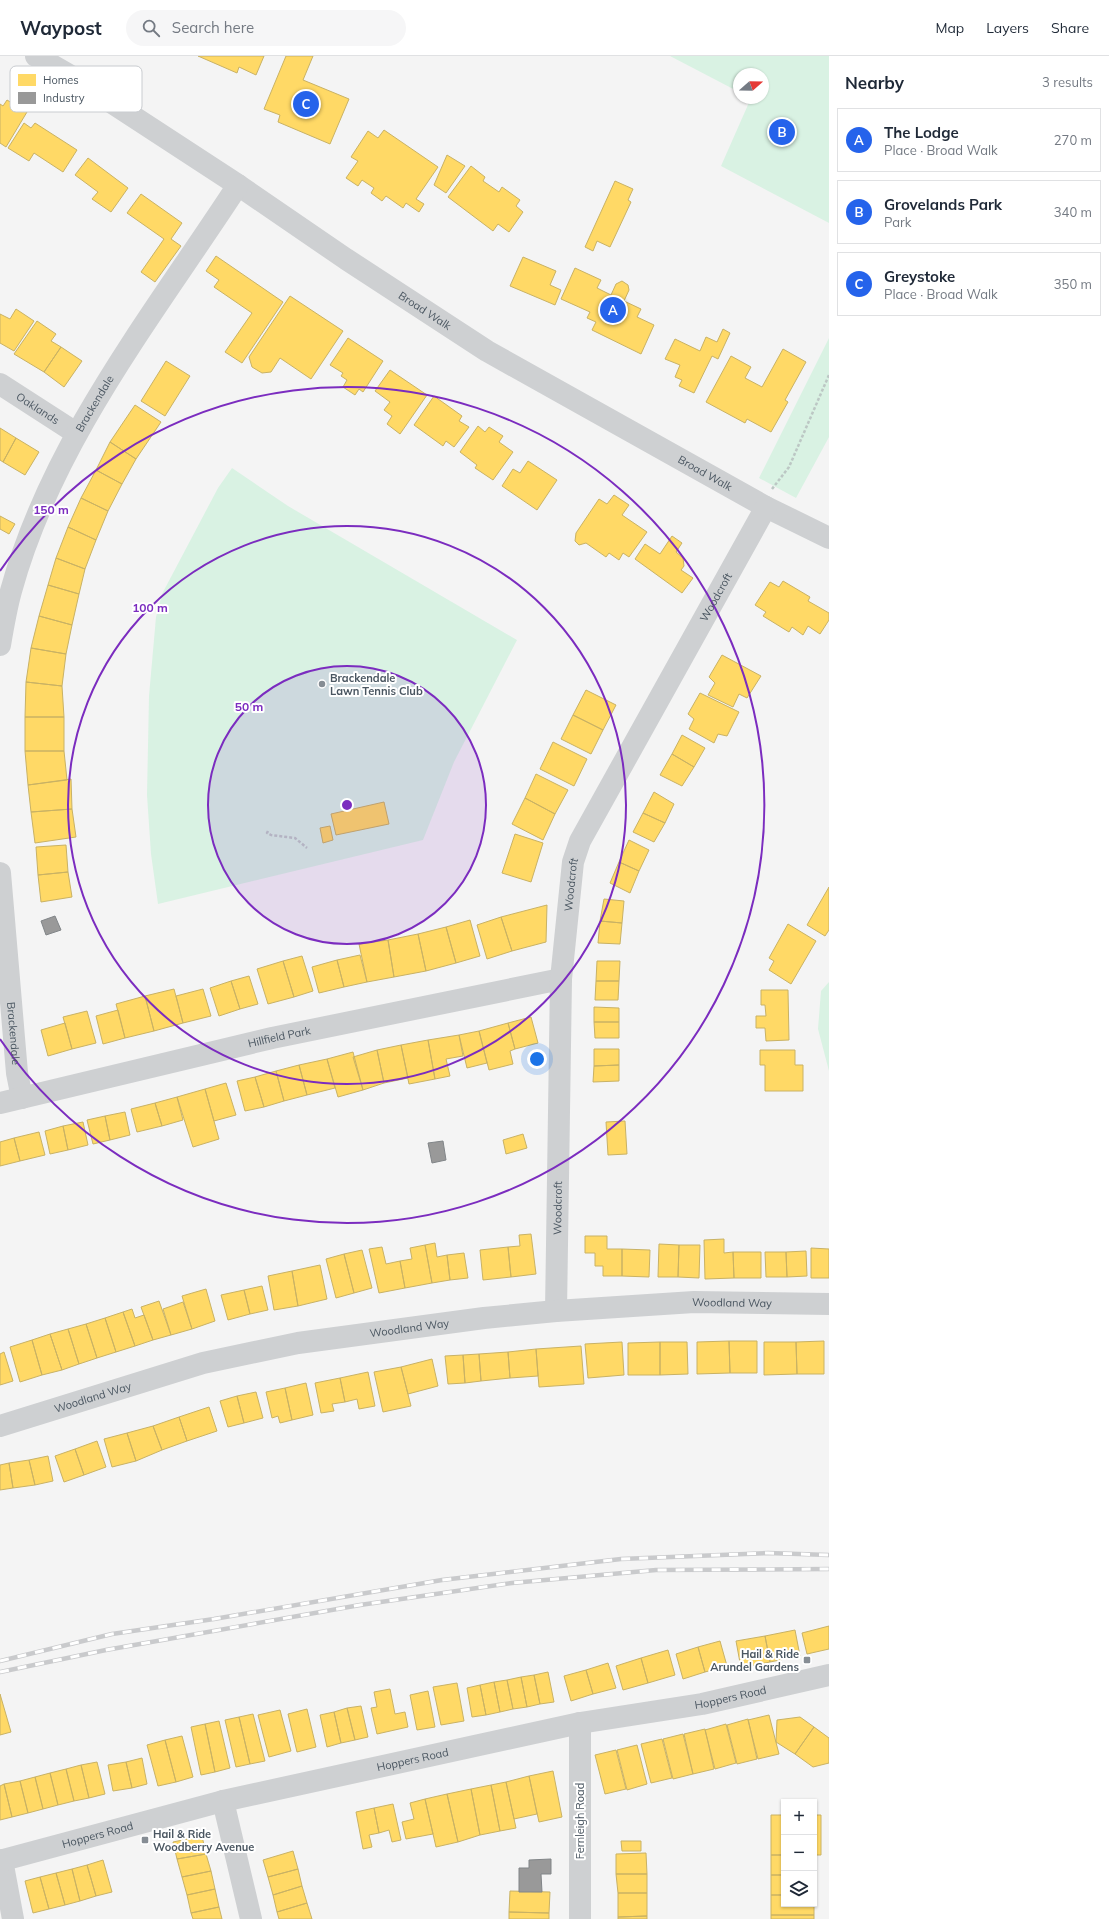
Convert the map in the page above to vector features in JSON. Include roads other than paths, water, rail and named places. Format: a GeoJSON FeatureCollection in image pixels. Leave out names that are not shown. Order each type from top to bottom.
{"type":"FeatureCollection","features":[{"type":"Feature","properties":{"kind":"street","name":"Broad Walk"},"geometry":{"type":"LineString","coordinates":[[36,56],[53,66]]}},
{"type":"Feature","properties":{"kind":"street","name":"Broad Walk"},"geometry":{"type":"LineString","coordinates":[[125,112],[487,351],[637,436],[764,505],[829,538]]}},
{"type":"Feature","properties":{"kind":"street","name":"Brackendale"},"geometry":{"type":"LineString","coordinates":[[0,645],[10,592],[27,542],[76,433],[115,370],[238,186]]}},
{"type":"Feature","properties":{"kind":"street","name":"Oaklands"},"geometry":{"type":"LineString","coordinates":[[0,384],[76,433]]}},
{"type":"Feature","properties":{"kind":"street","name":"Woodcroft"},"geometry":{"type":"LineString","coordinates":[[556,1311],[561,979],[573,862],[580,841],[764,505]]}},
{"type":"Feature","properties":{"kind":"street","name":"Brackendale"},"geometry":{"type":"LineString","coordinates":[[0,873],[17,1065],[22,1098]]}},
{"type":"Feature","properties":{"kind":"street","name":"Hillfield Park"},"geometry":{"type":"LineString","coordinates":[[0,1103],[272,1038],[561,979]]}},
{"type":"Feature","properties":{"kind":"street","name":"Woodland Way"},"geometry":{"type":"LineString","coordinates":[[0,1426],[202,1363],[276,1348],[484,1318],[556,1311],[694,1302],[829,1304]]}},
{"type":"Feature","properties":{"kind":"street","name":"Hoppers Road"},"geometry":{"type":"LineString","coordinates":[[1,1860],[223,1801],[580,1723],[702,1704],[829,1675]]}},
{"type":"Feature","properties":{"kind":"street","name":"Fernleigh Road"},"geometry":{"type":"LineString","coordinates":[[580,1723],[580,1919]]}},
{"type":"Feature","properties":{"kind":"street"},"geometry":{"type":"LineString","coordinates":[[223,1801],[251,1919]]}},
{"type":"Feature","properties":{"kind":"street"},"geometry":{"type":"LineString","coordinates":[[1,1860],[13,1919]]}},
{"type":"Feature","properties":{"kind":"railway"},"geometry":{"type":"LineString","coordinates":[[0,1661],[112,1634],[214,1619],[442,1580],[621,1559],[768,1553],[829,1555]]}},
{"type":"Feature","properties":{"kind":"railway"},"geometry":{"type":"LineString","coordinates":[[0,1672],[106,1650],[360,1605],[512,1583],[656,1570],[829,1569]]}},
{"type":"Feature","properties":{"kind":"place","name":"Greystoke"},"geometry":{"type":"Point","coordinates":[306,104]}},
{"type":"Feature","properties":{"kind":"place","name":"Grovelands Park"},"geometry":{"type":"Point","coordinates":[782,132]}},
{"type":"Feature","properties":{"kind":"place","name":"The Lodge"},"geometry":{"type":"Point","coordinates":[613,310]}},
{"type":"Feature","properties":{"kind":"place","name":"Brackendale Lawn Tennis Club"},"geometry":{"type":"Point","coordinates":[322,684]}},
{"type":"Feature","properties":{"kind":"place","name":"Hail & Ride Arundel Gardens"},"geometry":{"type":"Point","coordinates":[807,1660]}},
{"type":"Feature","properties":{"kind":"place","name":"Hail & Ride Woodberry Avenue"},"geometry":{"type":"Point","coordinates":[145,1840]}}]}
